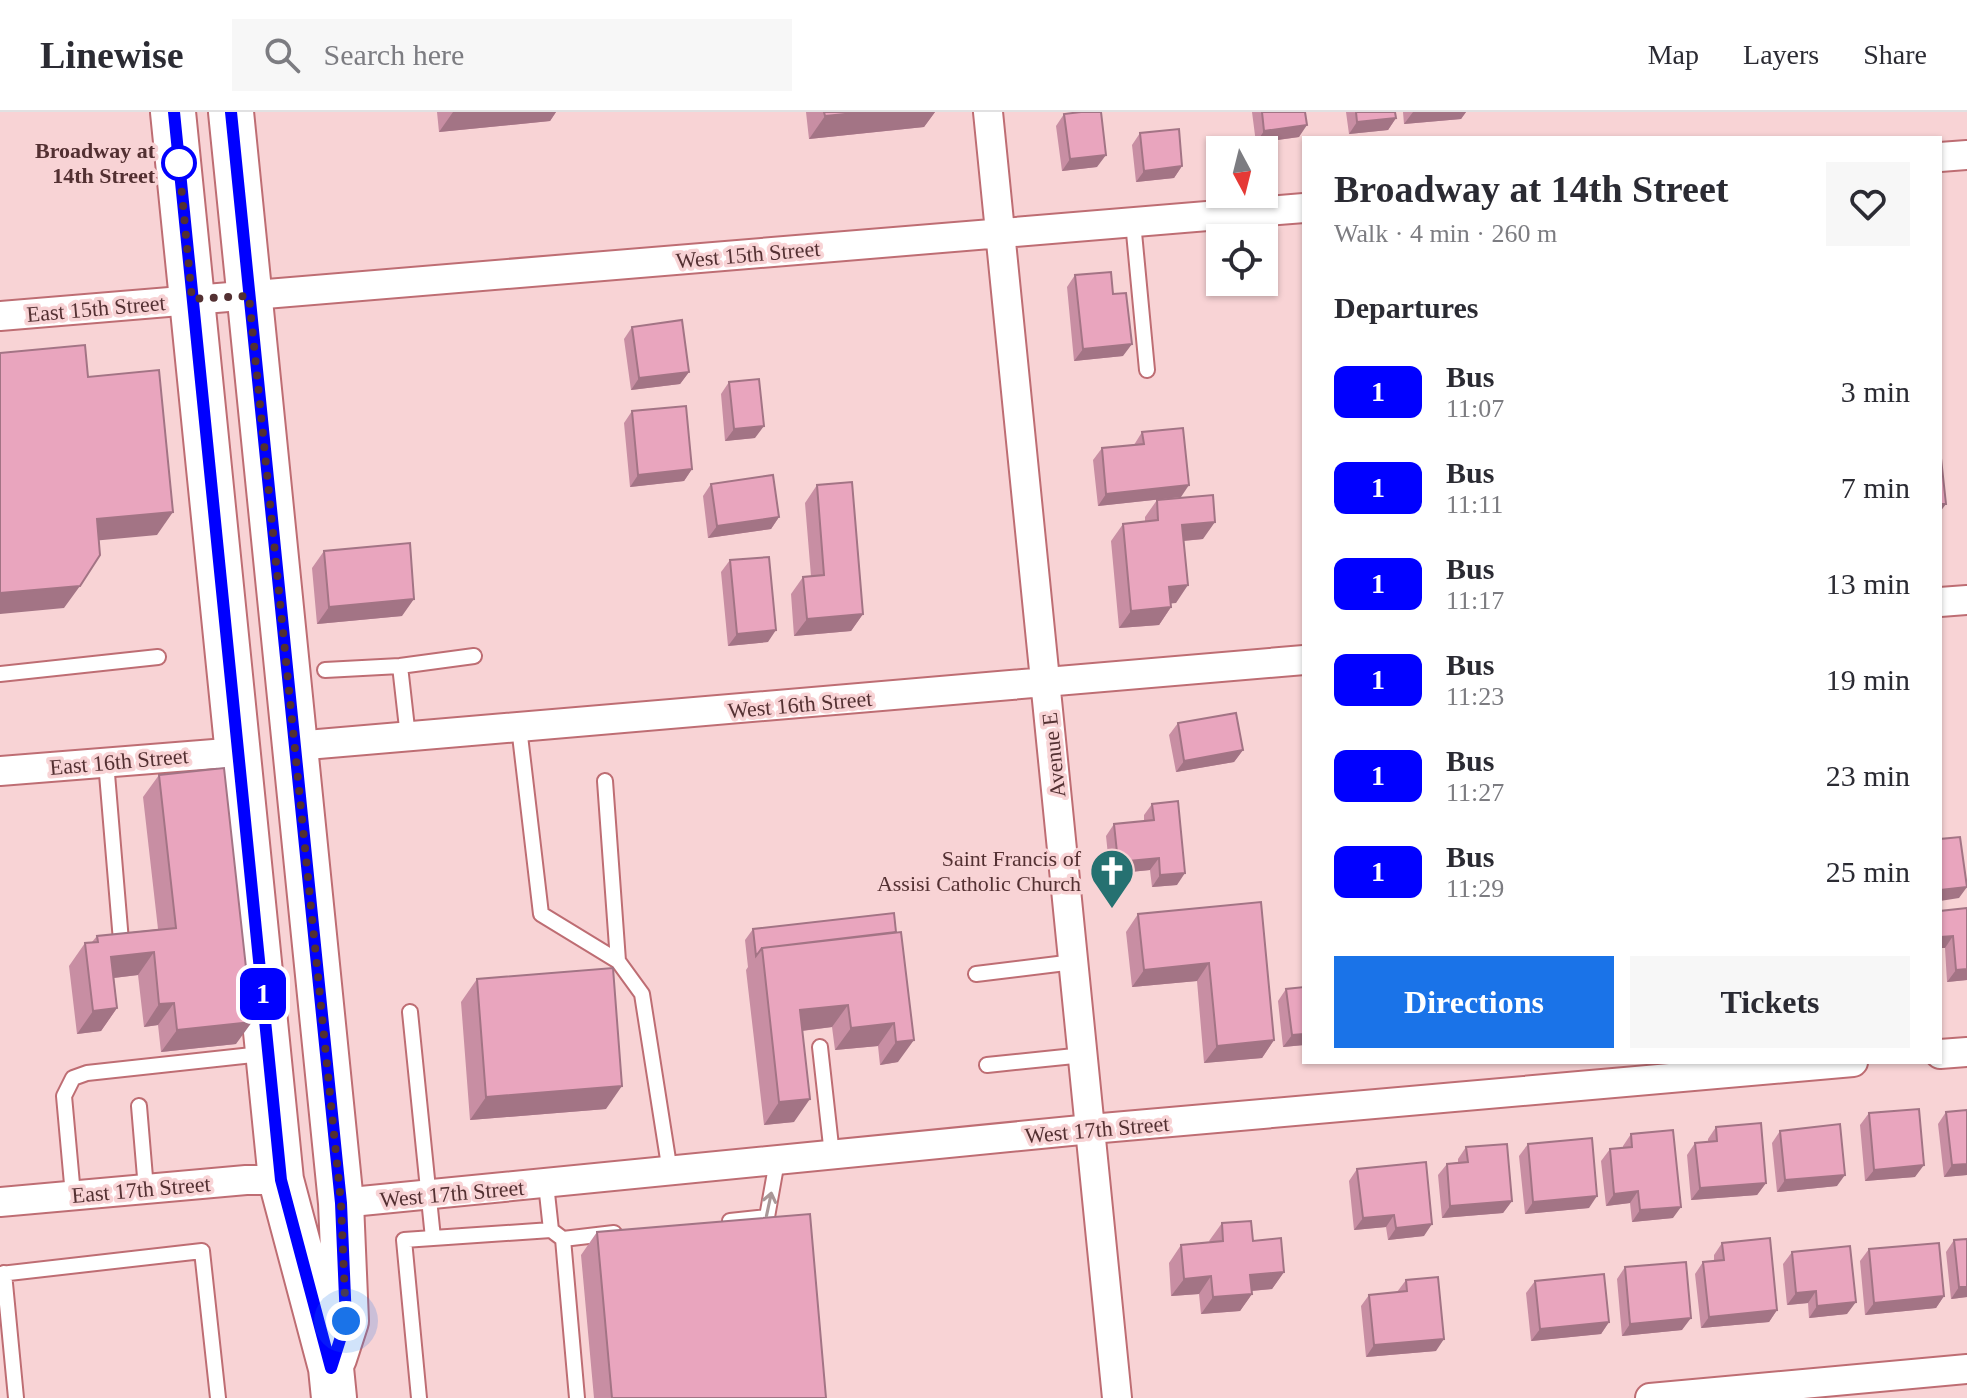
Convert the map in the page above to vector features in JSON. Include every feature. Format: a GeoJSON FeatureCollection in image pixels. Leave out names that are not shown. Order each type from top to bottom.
{"type":"FeatureCollection","features":[{"type":"Feature","properties":{"kind":"main road"},"geometry":{"type":"LineString","coordinates":[[173,112],[281,1180],[332,1383]]}},
{"type":"Feature","properties":{"kind":"main road"},"geometry":{"type":"LineString","coordinates":[[231,112],[341,1203],[346,1321],[332,1383]]}},
{"type":"Feature","properties":{"kind":"street","name":"Avenue E"},"geometry":{"type":"LineString","coordinates":[[988,112],[1117,1398]]}},
{"type":"Feature","properties":{"kind":"street"},"geometry":{"type":"LineString","coordinates":[[1942,157],[1967,155]]}},
{"type":"Feature","properties":{"kind":"street","name":"West 15th Street"},"geometry":{"type":"LineString","coordinates":[[192,299],[1302,208]]}},
{"type":"Feature","properties":{"kind":"street","name":"East 15th Street"},"geometry":{"type":"LineString","coordinates":[[0,316],[192,299]]}},
{"type":"Feature","properties":{"kind":"street"},"geometry":{"type":"LineString","coordinates":[[1942,602],[1967,600]]}},
{"type":"Feature","properties":{"kind":"street","name":"West 16th Street"},"geometry":{"type":"LineString","coordinates":[[295,746],[1302,660]]}},
{"type":"Feature","properties":{"kind":"street","name":"East 16th Street"},"geometry":{"type":"LineString","coordinates":[[0,771],[239,752]]}},
{"type":"Feature","properties":{"kind":"street"},"geometry":{"type":"LineString","coordinates":[[1942,1054],[1967,1052]]}},
{"type":"Feature","properties":{"kind":"street","name":"West 17th Street"},"geometry":{"type":"LineString","coordinates":[[341,1203],[1091,1129],[1830,1064]]}},
{"type":"Feature","properties":{"kind":"street","name":"East 17th Street"},"geometry":{"type":"LineString","coordinates":[[0,1202],[246,1180],[281,1180]]}},
{"type":"Feature","properties":{"kind":"street"},"geometry":{"type":"LineString","coordinates":[[1650,1398],[1967,1369]]}},
{"type":"Feature","properties":{"kind":"lane"},"geometry":{"type":"LineString","coordinates":[[1133,222],[1147,370]]}},
{"type":"Feature","properties":{"kind":"lane"},"geometry":{"type":"LineString","coordinates":[[325,670],[400,666],[474,656]]}},
{"type":"Feature","properties":{"kind":"lane"},"geometry":{"type":"LineString","coordinates":[[0,674],[158,657]]}},
{"type":"Feature","properties":{"kind":"lane"},"geometry":{"type":"LineString","coordinates":[[400,666],[408,737]]}},
{"type":"Feature","properties":{"kind":"lane"},"geometry":{"type":"LineString","coordinates":[[519,727],[541,914],[618,961],[642,994],[670,1172]]}},
{"type":"Feature","properties":{"kind":"lane"},"geometry":{"type":"LineString","coordinates":[[106,762],[121,941]]}},
{"type":"Feature","properties":{"kind":"lane"},"geometry":{"type":"LineString","coordinates":[[605,781],[618,961]]}},
{"type":"Feature","properties":{"kind":"lane"},"geometry":{"type":"LineString","coordinates":[[976,974],[1074,962]]}},
{"type":"Feature","properties":{"kind":"lane"},"geometry":{"type":"LineString","coordinates":[[410,1012],[433,1238]]}},
{"type":"Feature","properties":{"kind":"lane"},"geometry":{"type":"LineString","coordinates":[[820,1047],[832,1155]]}},
{"type":"Feature","properties":{"kind":"lane"},"geometry":{"type":"LineString","coordinates":[[73,1195],[64,1096],[73,1078],[87,1073],[268,1053]]}},
{"type":"Feature","properties":{"kind":"lane"},"geometry":{"type":"LineString","coordinates":[[987,1065],[1084,1055]]}},
{"type":"Feature","properties":{"kind":"lane"},"geometry":{"type":"LineString","coordinates":[[139,1106],[146,1189]]}},
{"type":"Feature","properties":{"kind":"lane"},"geometry":{"type":"LineString","coordinates":[[720,1222],[767,1217],[777,1161]]}},
{"type":"Feature","properties":{"kind":"lane"},"geometry":{"type":"LineString","coordinates":[[546,1184],[557,1234],[577,1398]]}},
{"type":"Feature","properties":{"kind":"lane"},"geometry":{"type":"LineString","coordinates":[[419,1398],[404,1240],[626,1232]]}},
{"type":"Feature","properties":{"kind":"lane"},"geometry":{"type":"LineString","coordinates":[[16,1398],[2,1274],[202,1251],[218,1398]]}},
{"type":"Feature","properties":{"kind":"building"},"geometry":{"type":"Polygon","coordinates":[[[824,112],[865,112],[825,116],[824,112]]]}},
{"type":"Feature","properties":{"kind":"building"},"geometry":{"type":"Polygon","coordinates":[[[1101,112],[1106,155],[1070,159],[1064,114],[1101,112]]]}},
{"type":"Feature","properties":{"kind":"building"},"geometry":{"type":"Polygon","coordinates":[[[1262,112],[1305,112],[1307,125],[1264,131],[1262,112]]]}},
{"type":"Feature","properties":{"kind":"building"},"geometry":{"type":"Polygon","coordinates":[[[1356,112],[1395,112],[1396,118],[1357,122],[1356,112]]]}},
{"type":"Feature","properties":{"kind":"building"},"geometry":{"type":"Polygon","coordinates":[[[1179,129],[1182,166],[1144,171],[1140,133],[1179,129]]]}},
{"type":"Feature","properties":{"kind":"building"},"geometry":{"type":"Polygon","coordinates":[[[1111,272],[1113,294],[1126,293],[1132,344],[1083,349],[1075,275],[1111,272]]]}},
{"type":"Feature","properties":{"kind":"building"},"geometry":{"type":"Polygon","coordinates":[[[682,320],[689,372],[639,378],[632,327],[682,320]]]}},
{"type":"Feature","properties":{"kind":"building"},"geometry":{"type":"Polygon","coordinates":[[[85,345],[88,377],[159,370],[173,512],[97,519],[100,555],[80,586],[0,593],[0,353],[85,345]]]}},
{"type":"Feature","properties":{"kind":"building"},"geometry":{"type":"Polygon","coordinates":[[[759,379],[764,426],[734,429],[729,382],[759,379]]]}},
{"type":"Feature","properties":{"kind":"building"},"geometry":{"type":"Polygon","coordinates":[[[686,406],[692,469],[638,475],[632,411],[686,406]]]}},
{"type":"Feature","properties":{"kind":"building"},"geometry":{"type":"Polygon","coordinates":[[[1183,428],[1189,485],[1106,494],[1102,448],[1144,444],[1142,432],[1183,428]]]}},
{"type":"Feature","properties":{"kind":"building"},"geometry":{"type":"Polygon","coordinates":[[[1942,467],[1946,504],[1942,504],[1942,467]]]}},
{"type":"Feature","properties":{"kind":"building"},"geometry":{"type":"Polygon","coordinates":[[[773,475],[779,517],[717,526],[711,484],[773,475]]]}},
{"type":"Feature","properties":{"kind":"building"},"geometry":{"type":"Polygon","coordinates":[[[852,482],[863,614],[807,619],[803,577],[824,575],[817,485],[852,482]]]}},
{"type":"Feature","properties":{"kind":"building"},"geometry":{"type":"Polygon","coordinates":[[[1213,495],[1215,522],[1182,525],[1188,585],[1169,587],[1171,607],[1131,611],[1123,524],[1158,520],[1157,500],[1213,495]]]}},
{"type":"Feature","properties":{"kind":"building"},"geometry":{"type":"Polygon","coordinates":[[[410,543],[414,599],[329,607],[324,551],[410,543]]]}},
{"type":"Feature","properties":{"kind":"building"},"geometry":{"type":"Polygon","coordinates":[[[769,557],[776,630],[737,634],[730,560],[769,557]]]}},
{"type":"Feature","properties":{"kind":"building"},"geometry":{"type":"Polygon","coordinates":[[[1236,713],[1243,750],[1184,761],[1178,723],[1236,713]]]}},
{"type":"Feature","properties":{"kind":"building"},"geometry":{"type":"Polygon","coordinates":[[[224,768],[252,1022],[177,1030],[174,1003],[159,1004],[154,952],[111,957],[117,1008],[93,1011],[85,943],[98,942],[97,936],[176,928],[159,775],[224,768]]]}},
{"type":"Feature","properties":{"kind":"building"},"geometry":{"type":"Polygon","coordinates":[[[1178,801],[1185,873],[1160,875],[1159,858],[1118,862],[1114,824],[1154,820],[1152,804],[1178,801]]]}},
{"type":"Feature","properties":{"kind":"building"},"geometry":{"type":"Polygon","coordinates":[[[1960,837],[1967,887],[1942,890],[1942,839],[1960,837]]]}},
{"type":"Feature","properties":{"kind":"building"},"geometry":{"type":"Polygon","coordinates":[[[1261,902],[1274,1040],[1217,1046],[1209,963],[1144,970],[1138,914],[1261,902]]]}},
{"type":"Feature","properties":{"kind":"building"},"geometry":{"type":"Polygon","coordinates":[[[1967,908],[1967,969],[1956,970],[1953,936],[1942,937],[1942,911],[1967,908]]]}},
{"type":"Feature","properties":{"kind":"building"},"geometry":{"type":"Polygon","coordinates":[[[894,913],[896,932],[762,948],[756,956],[753,929],[894,913]]]}},
{"type":"Feature","properties":{"kind":"building"},"geometry":{"type":"Polygon","coordinates":[[[901,932],[914,1040],[896,1042],[894,1023],[851,1028],[848,1005],[800,1010],[810,1099],[779,1102],[762,948],[901,932]]]}},
{"type":"Feature","properties":{"kind":"building"},"geometry":{"type":"Polygon","coordinates":[[[613,968],[622,1086],[486,1097],[477,979],[613,968]]]}},
{"type":"Feature","properties":{"kind":"building"},"geometry":{"type":"Polygon","coordinates":[[[1302,987],[1302,1034],[1292,1035],[1286,989],[1302,987]]]}},
{"type":"Feature","properties":{"kind":"building"},"geometry":{"type":"Polygon","coordinates":[[[1919,1109],[1924,1165],[1874,1170],[1869,1113],[1919,1109]]]}},
{"type":"Feature","properties":{"kind":"building"},"geometry":{"type":"Polygon","coordinates":[[[1967,1110],[1967,1164],[1952,1165],[1946,1112],[1967,1110]]]}},
{"type":"Feature","properties":{"kind":"building"},"geometry":{"type":"Polygon","coordinates":[[[1761,1123],[1766,1183],[1700,1188],[1695,1143],[1717,1141],[1716,1127],[1761,1123]]]}},
{"type":"Feature","properties":{"kind":"building"},"geometry":{"type":"Polygon","coordinates":[[[1840,1124],[1845,1175],[1785,1180],[1780,1131],[1840,1124]]]}},
{"type":"Feature","properties":{"kind":"building"},"geometry":{"type":"Polygon","coordinates":[[[1673,1130],[1681,1207],[1640,1210],[1638,1191],[1614,1194],[1610,1149],[1632,1147],[1631,1134],[1673,1130]]]}},
{"type":"Feature","properties":{"kind":"building"},"geometry":{"type":"Polygon","coordinates":[[[1592,1138],[1597,1196],[1533,1202],[1528,1144],[1592,1138]]]}},
{"type":"Feature","properties":{"kind":"building"},"geometry":{"type":"Polygon","coordinates":[[[1507,1144],[1512,1201],[1450,1206],[1447,1164],[1468,1162],[1466,1147],[1507,1144]]]}},
{"type":"Feature","properties":{"kind":"building"},"geometry":{"type":"Polygon","coordinates":[[[1426,1162],[1432,1224],[1396,1228],[1394,1215],[1363,1218],[1357,1169],[1426,1162]]]}},
{"type":"Feature","properties":{"kind":"building"},"geometry":{"type":"Polygon","coordinates":[[[810,1214],[826,1398],[612,1398],[597,1232],[810,1214]]]}},
{"type":"Feature","properties":{"kind":"building"},"geometry":{"type":"Polygon","coordinates":[[[1251,1221],[1253,1241],[1281,1238],[1284,1272],[1250,1275],[1252,1294],[1213,1297],[1211,1276],[1184,1279],[1181,1245],[1223,1241],[1222,1223],[1251,1221]]]}},
{"type":"Feature","properties":{"kind":"building"},"geometry":{"type":"Polygon","coordinates":[[[1770,1238],[1777,1310],[1709,1317],[1703,1262],[1724,1260],[1722,1243],[1770,1238]]]}},
{"type":"Feature","properties":{"kind":"building"},"geometry":{"type":"Polygon","coordinates":[[[1967,1239],[1967,1287],[1959,1287],[1954,1240],[1967,1239]]]}},
{"type":"Feature","properties":{"kind":"building"},"geometry":{"type":"Polygon","coordinates":[[[1939,1243],[1944,1296],[1874,1303],[1869,1249],[1939,1243]]]}},
{"type":"Feature","properties":{"kind":"building"},"geometry":{"type":"Polygon","coordinates":[[[1850,1246],[1856,1302],[1817,1306],[1816,1291],[1796,1293],[1792,1252],[1850,1246]]]}},
{"type":"Feature","properties":{"kind":"building"},"geometry":{"type":"Polygon","coordinates":[[[1686,1262],[1691,1318],[1630,1324],[1625,1267],[1686,1262]]]}},
{"type":"Feature","properties":{"kind":"building"},"geometry":{"type":"Polygon","coordinates":[[[1604,1274],[1609,1322],[1540,1329],[1535,1281],[1604,1274]]]}},
{"type":"Feature","properties":{"kind":"building"},"geometry":{"type":"Polygon","coordinates":[[[1438,1277],[1444,1339],[1374,1345],[1369,1295],[1407,1291],[1406,1280],[1438,1277]]]}},
{"type":"Feature","properties":{"kind":"bus line","name":"1"},"geometry":{"type":"LineString","coordinates":[[174,112],[281,1180],[331,1368],[346,1321],[341,1203],[231,112]]}},
{"type":"Feature","properties":{"kind":"place","name":"Broadway at 14th Street"},"geometry":{"type":"Point","coordinates":[179,163]}},
{"type":"Feature","properties":{"kind":"place","name":"Saint Francis of Assisi Catholic Church"},"geometry":{"type":"Point","coordinates":[1112,910]}},
{"type":"Feature","properties":{"kind":"route"},"geometry":{"type":"LineString","coordinates":[[179,163],[192,299],[249,296],[341,1203],[346,1321]]}}]}
